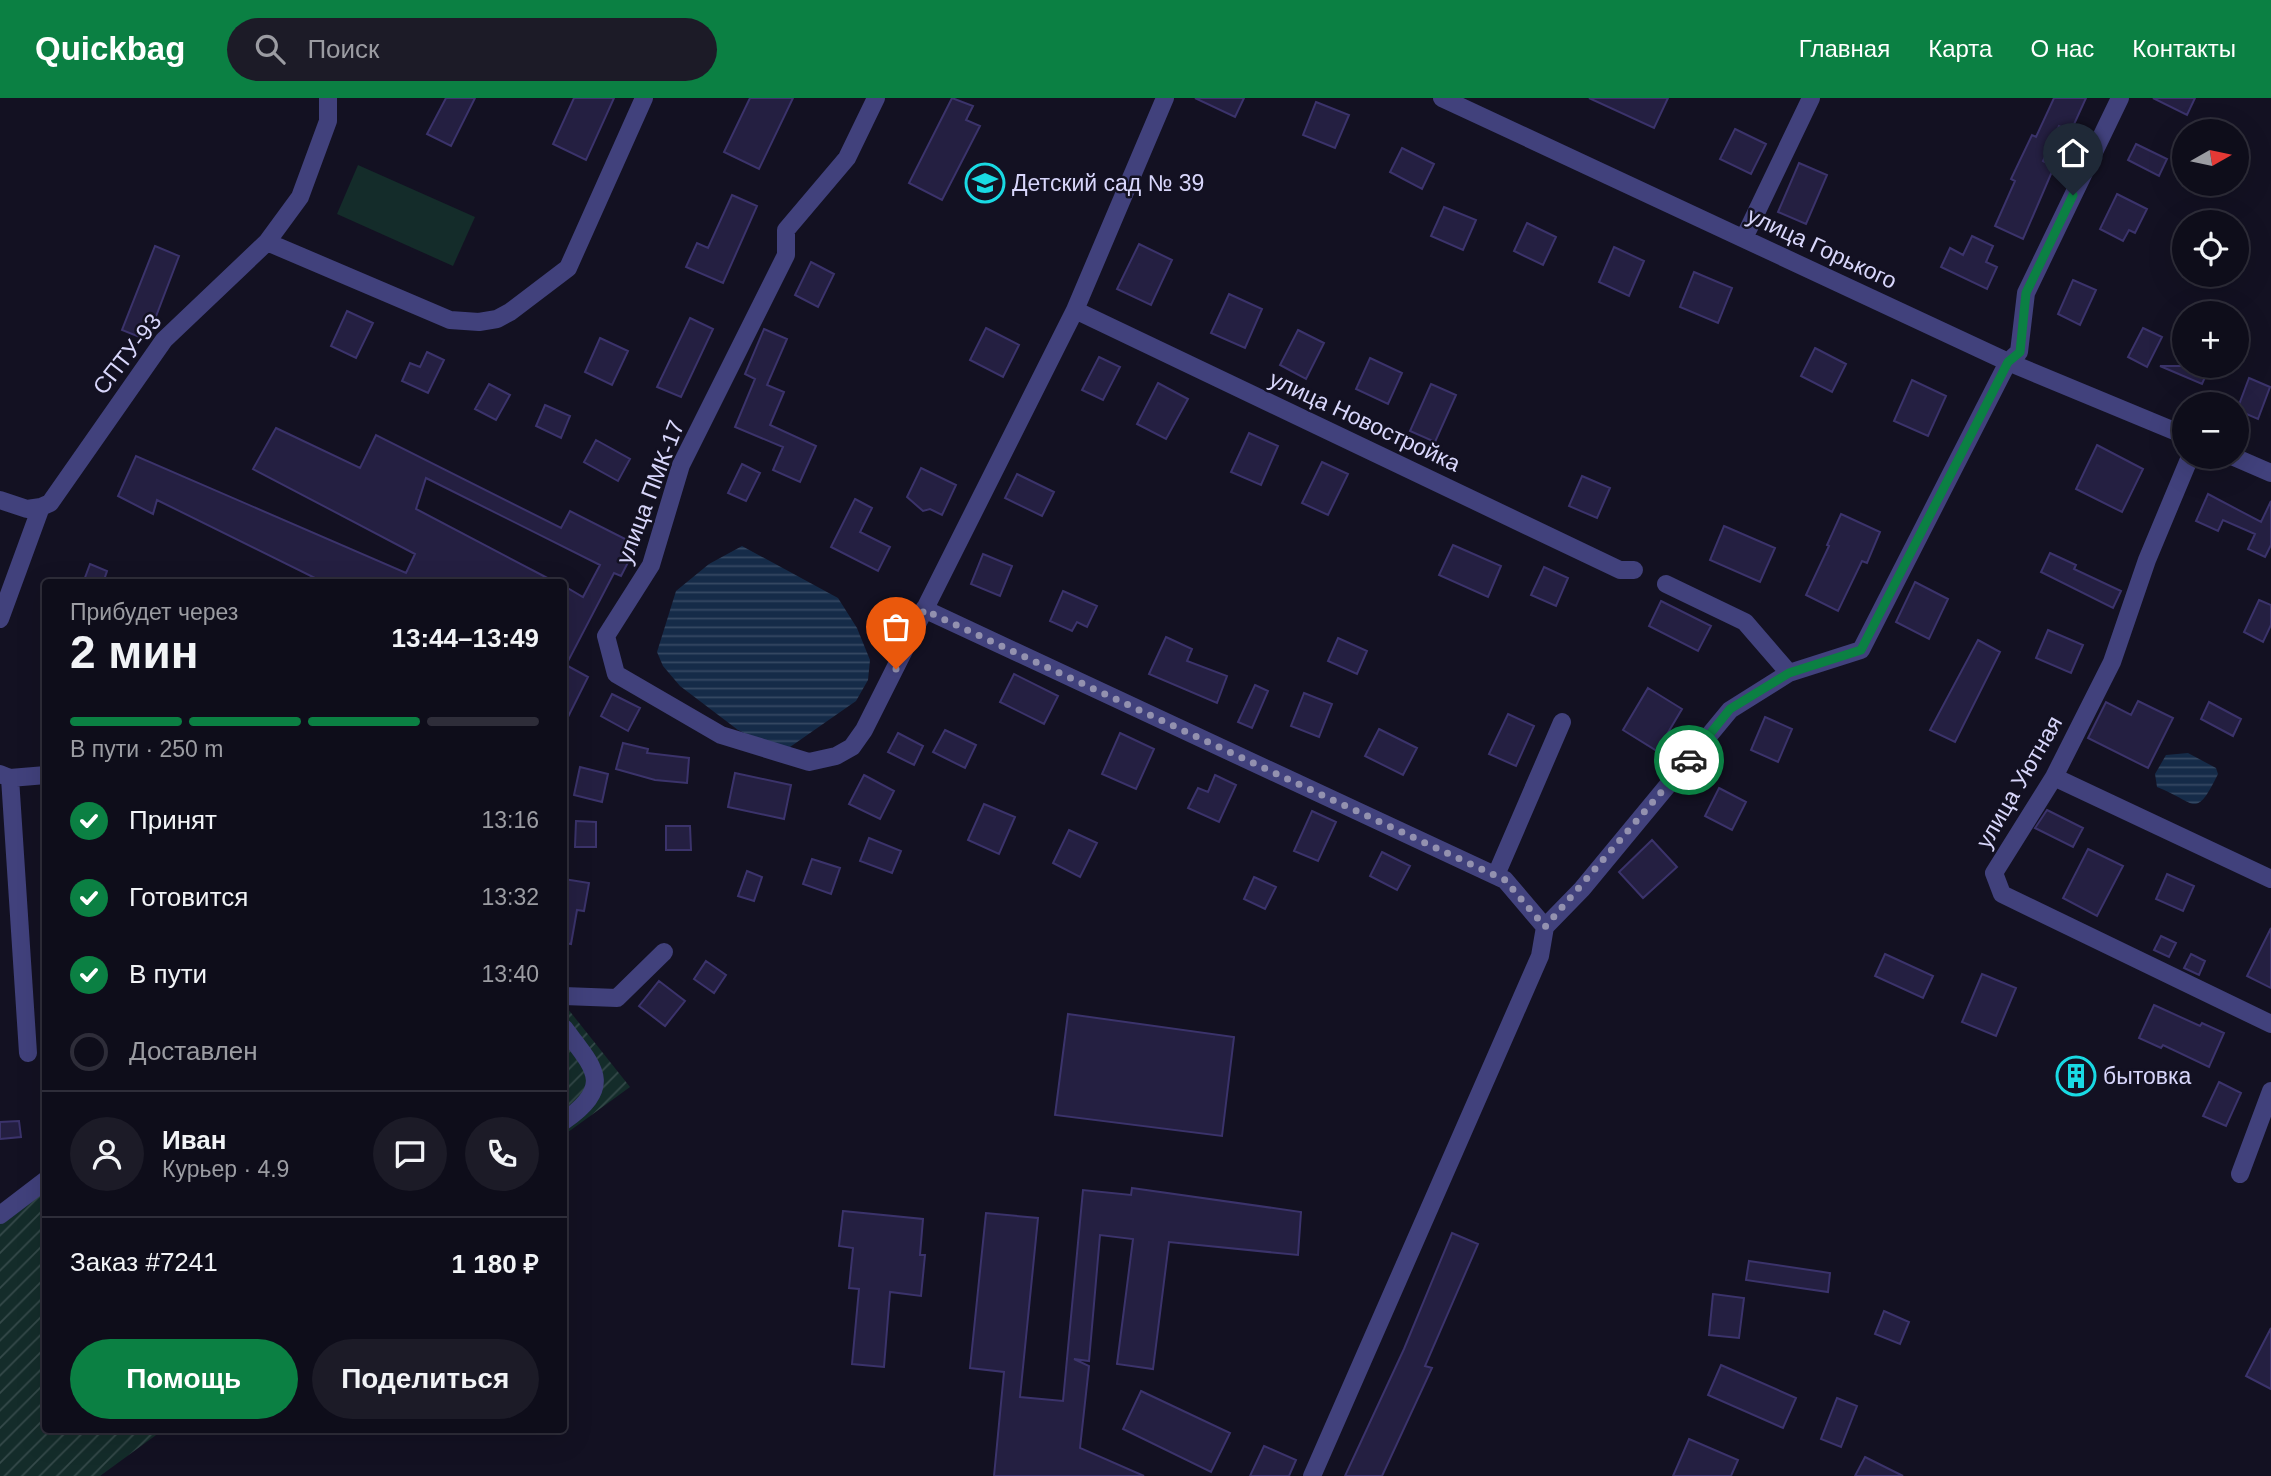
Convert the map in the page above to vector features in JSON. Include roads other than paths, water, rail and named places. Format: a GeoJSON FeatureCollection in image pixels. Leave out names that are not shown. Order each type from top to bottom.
{"type":"FeatureCollection","features":[{"type":"Feature","properties":{"kind":"street","name":"СПТУ-93"},"geometry":{"type":"LineString","coordinates":[[0,619],[41,507],[50,503],[164,340],[267,242],[300,197],[328,121],[328,98]]}},
{"type":"Feature","properties":{"kind":"street"},"geometry":{"type":"LineString","coordinates":[[267,242],[450,320],[479,322],[497,319],[568,268],[644,98]]}},
{"type":"Feature","properties":{"kind":"street","name":"улица ПМК-17"},"geometry":{"type":"LineString","coordinates":[[876,98],[847,158],[786,230],[786,255],[676,478],[651,565],[606,636],[616,674],[721,735],[809,762],[836,757],[852,747],[907,648],[1075,310],[1165,98]]}},
{"type":"Feature","properties":{"kind":"street","name":"улица Горького"},"geometry":{"type":"LineString","coordinates":[[1442,98],[1471,104],[1744,238],[2008,362],[2172,430]]}},
{"type":"Feature","properties":{"kind":"street"},"geometry":{"type":"LineString","coordinates":[[1744,238],[1811,98]]}},
{"type":"Feature","properties":{"kind":"street"},"geometry":{"type":"LineString","coordinates":[[1312,1476],[1540,956],[1545,927],[1581,889],[1730,709],[1789,673],[1861,650],[2008,362],[2020,352],[2026,293],[2120,98]]}},
{"type":"Feature","properties":{"kind":"street","name":"улица Новостройка"},"geometry":{"type":"LineString","coordinates":[[1075,310],[1620,570],[1634,570]]}},
{"type":"Feature","properties":{"kind":"street"},"geometry":{"type":"LineString","coordinates":[[2249,463],[2271,473]]}},
{"type":"Feature","properties":{"kind":"street","name":"улица Уютная"},"geometry":{"type":"LineString","coordinates":[[2185,469],[2147,560],[2112,662],[2054,777],[1994,873],[2002,894],[2271,1024]]}},
{"type":"Feature","properties":{"kind":"street"},"geometry":{"type":"LineString","coordinates":[[0,500],[27,509],[41,507]]}},
{"type":"Feature","properties":{"kind":"street"},"geometry":{"type":"LineString","coordinates":[[1666,584],[1745,622],[1789,673]]}},
{"type":"Feature","properties":{"kind":"street"},"geometry":{"type":"LineString","coordinates":[[924,610],[1496,875],[1505,880],[1545,927]]}},
{"type":"Feature","properties":{"kind":"street"},"geometry":{"type":"LineString","coordinates":[[1496,875],[1562,722]]}},
{"type":"Feature","properties":{"kind":"street"},"geometry":{"type":"LineString","coordinates":[[28,1053],[5,776],[42,775]]}},
{"type":"Feature","properties":{"kind":"street"},"geometry":{"type":"LineString","coordinates":[[2054,777],[2271,878]]}},
{"type":"Feature","properties":{"kind":"street"},"geometry":{"type":"LineString","coordinates":[[567,997],[617,998],[664,953]]}},
{"type":"Feature","properties":{"kind":"street"},"geometry":{"type":"LineString","coordinates":[[567,1032],[596,1071],[595,1087],[567,1119]]}},
{"type":"Feature","properties":{"kind":"street"},"geometry":{"type":"LineString","coordinates":[[2241,1174],[2271,1091]]}},
{"type":"Feature","properties":{"kind":"street"},"geometry":{"type":"LineString","coordinates":[[0,1215],[42,1183]]}},
{"type":"Feature","properties":{"kind":"water"},"geometry":{"type":"Polygon","coordinates":[[[742,546],[838,598],[857,628],[870,660],[868,680],[856,701],[790,747],[775,748],[738,730],[680,686],[663,666],[657,652],[676,591],[709,564],[742,546]]]}},
{"type":"Feature","properties":{"kind":"water"},"geometry":{"type":"Polygon","coordinates":[[[2188,753],[2216,768],[2218,774],[2204,798],[2194,804],[2157,787],[2155,774],[2166,755],[2188,753]]]}},
{"type":"Feature","properties":{"kind":"place","name":"Детский сад № 39"},"geometry":{"type":"Point","coordinates":[985,183]}},
{"type":"Feature","properties":{"kind":"place","name":"бытовка"},"geometry":{"type":"Point","coordinates":[2076,1076]}}]}
